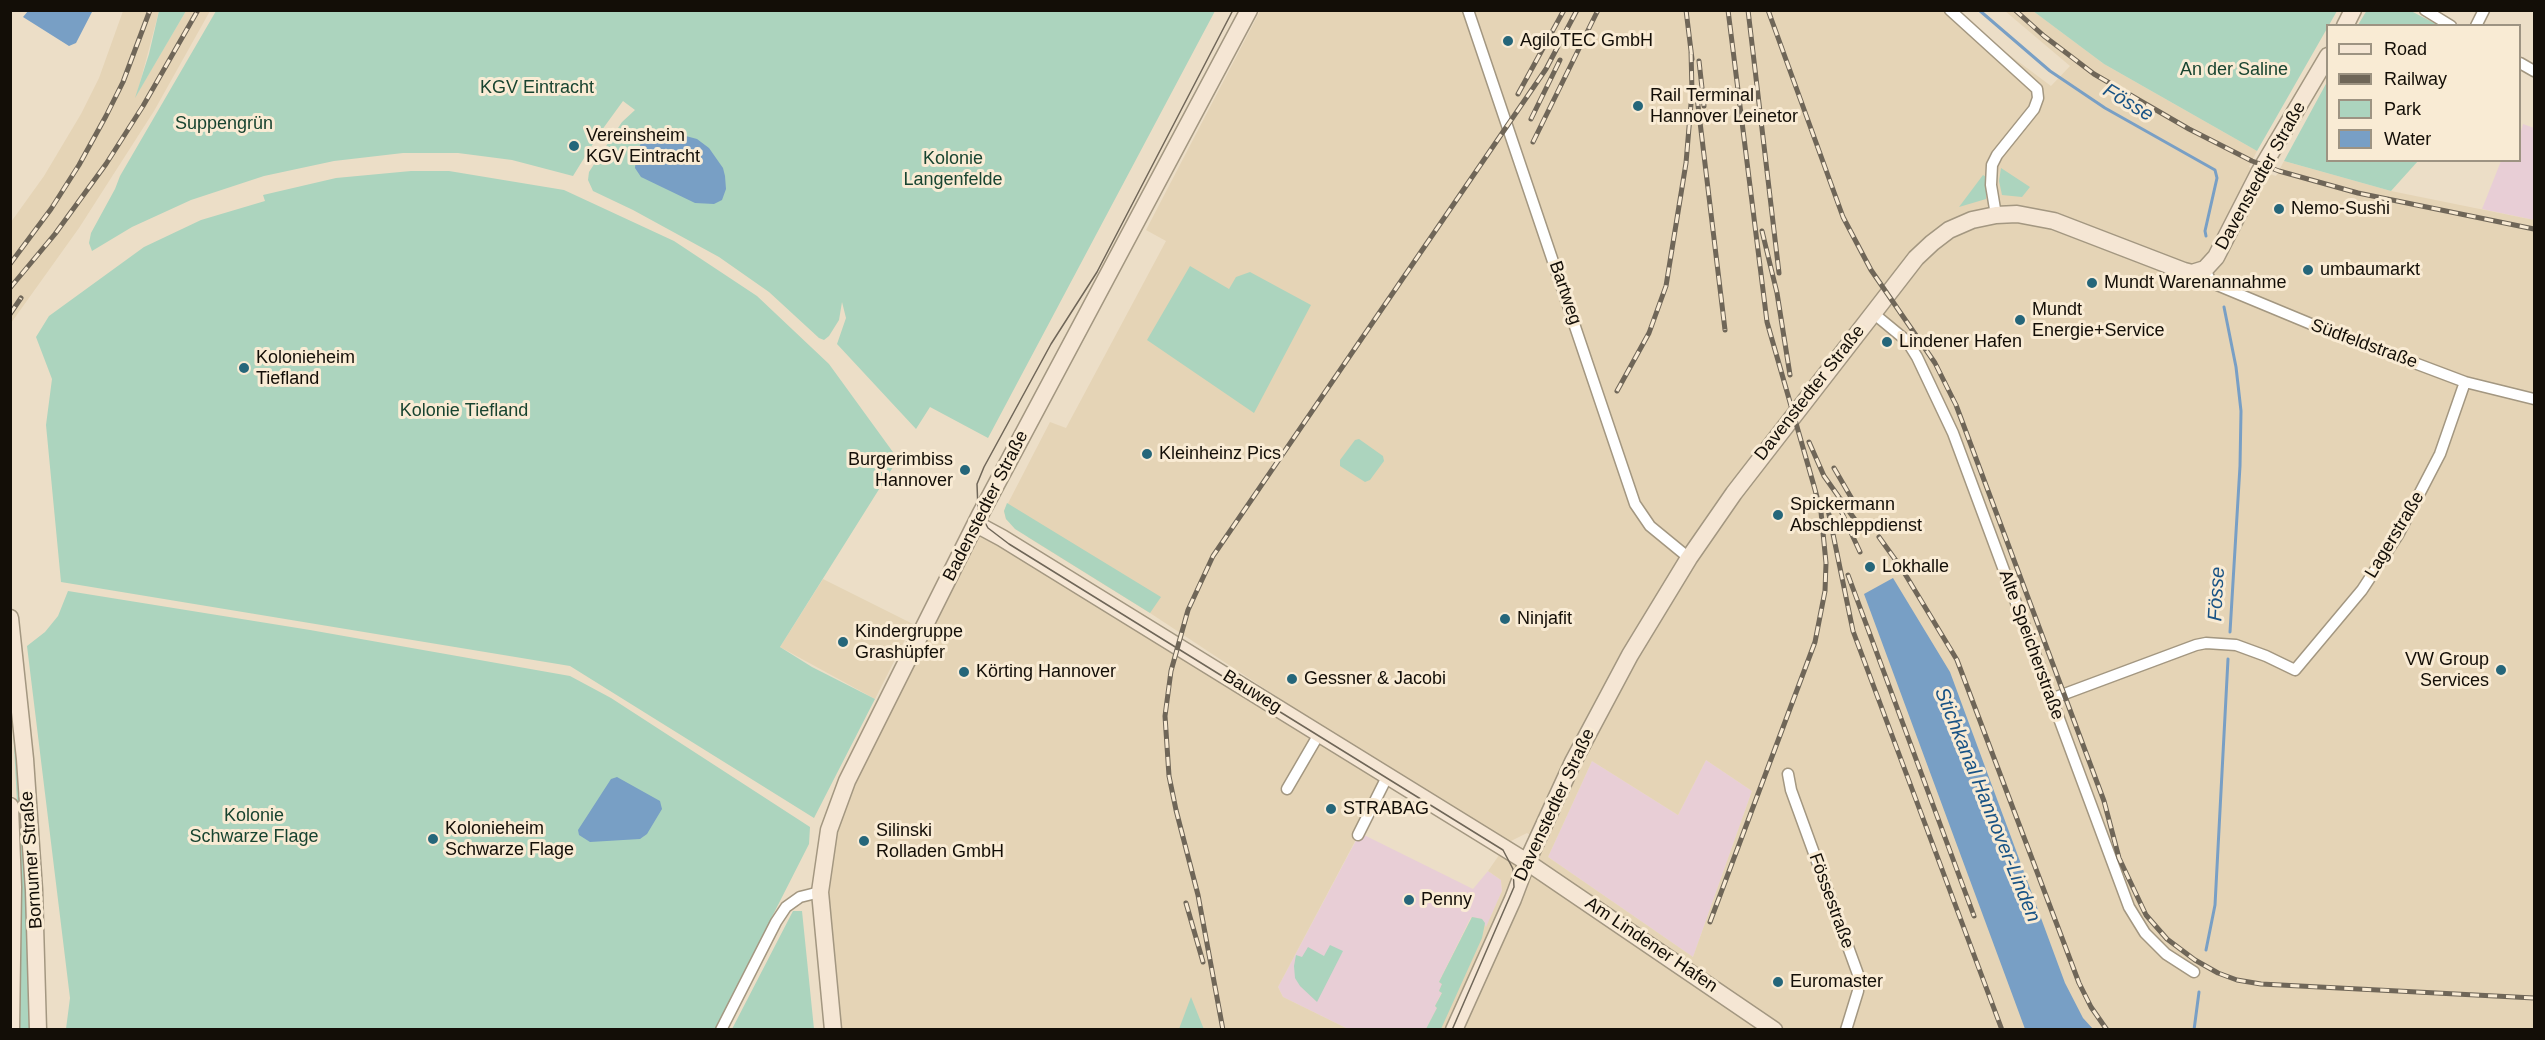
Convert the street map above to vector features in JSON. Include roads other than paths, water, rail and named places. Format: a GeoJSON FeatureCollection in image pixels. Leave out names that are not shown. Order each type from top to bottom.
{"type":"FeatureCollection","features":[{"type":"Feature","properties":{"kind":"street","name":"Badenstedter Straße"},"geometry":{"type":"LineString","coordinates":[[833,1029],[820,892],[829,830],[847,781],[976,524],[1249,10]]}},
{"type":"Feature","properties":{"kind":"street","name":"Bartweg"},"geometry":{"type":"LineString","coordinates":[[1468,10],[1635,504],[1650,526],[1689,558]]}},
{"type":"Feature","properties":{"kind":"street"},"geometry":{"type":"LineString","coordinates":[[1950,10],[2037,89],[2038,98],[2034,109],[1997,155],[1992,165],[1991,185],[1996,215]]}},
{"type":"Feature","properties":{"kind":"street"},"geometry":{"type":"LineString","coordinates":[[2346,24],[2353,10]]}},
{"type":"Feature","properties":{"kind":"street"},"geometry":{"type":"LineString","coordinates":[[2425,10],[2448,24]]}},
{"type":"Feature","properties":{"kind":"street"},"geometry":{"type":"LineString","coordinates":[[2477,24],[2484,10]]}},
{"type":"Feature","properties":{"kind":"street","name":"Davenstedter Straße"},"geometry":{"type":"LineString","coordinates":[[1454,1029],[1573,762],[1608,694],[1689,558],[1755,463],[1916,258],[1949,230],[1972,220],[1996,215],[2036,216],[2184,271],[2192,273],[2205,269],[2216,257],[2260,171],[2326,59]]}},
{"type":"Feature","properties":{"kind":"street"},"geometry":{"type":"LineString","coordinates":[[2521,64],[2535,71]]}},
{"type":"Feature","properties":{"kind":"street","name":"Südfeldstraße"},"geometry":{"type":"LineString","coordinates":[[2205,269],[2210,280],[2217,285],[2336,334],[2465,382],[2535,399]]}},
{"type":"Feature","properties":{"kind":"street","name":"Alte Speicherstraße"},"geometry":{"type":"LineString","coordinates":[[1873,313],[1907,341],[1940,405],[1963,458],[2129,907],[2152,940],[2166,954],[2194,972]]}},
{"type":"Feature","properties":{"kind":"street","name":"Lagerstraße"},"geometry":{"type":"LineString","coordinates":[[2051,699],[2196,645],[2236,645],[2295,670],[2362,590],[2395,540],[2440,454],[2465,382]]}},
{"type":"Feature","properties":{"kind":"street","name":"Bauweg"},"geometry":{"type":"LineString","coordinates":[[976,524],[1527,862]]}},
{"type":"Feature","properties":{"kind":"street","name":"Bornumer Straße"},"geometry":{"type":"LineString","coordinates":[[11,627],[16,661],[34,890],[38,1029]]}},
{"type":"Feature","properties":{"kind":"street"},"geometry":{"type":"LineString","coordinates":[[1287,789],[1319,734]]}},
{"type":"Feature","properties":{"kind":"street","name":"Fössestraße"},"geometry":{"type":"LineString","coordinates":[[1788,774],[1791,790],[1858,977],[1858,991],[1846,1029]]}},
{"type":"Feature","properties":{"kind":"street"},"geometry":{"type":"LineString","coordinates":[[1358,835],[1388,775]]}},
{"type":"Feature","properties":{"kind":"street","name":"Bornumer Straße"},"geometry":{"type":"LineString","coordinates":[[10,806],[13,887],[11,1029]]}},
{"type":"Feature","properties":{"kind":"street","name":"Am Lindener Hafen"},"geometry":{"type":"LineString","coordinates":[[1527,862],[1774,1029]]}},
{"type":"Feature","properties":{"kind":"street"},"geometry":{"type":"LineString","coordinates":[[721,1029],[786,907],[800,897],[820,892]]}},
{"type":"Feature","properties":{"kind":"water"},"geometry":{"type":"Polygon","coordinates":[[[28,11],[92,12],[76,43],[69,46],[23,17],[28,11]]]}},
{"type":"Feature","properties":{"kind":"water"},"geometry":{"type":"Polygon","coordinates":[[[653,132],[671,132],[697,139],[709,148],[723,168],[725,176],[726,189],[722,200],[714,204],[695,203],[641,177],[635,168],[636,156],[642,140],[653,132]]]}},
{"type":"Feature","properties":{"kind":"water","name":"Stichkanal Hannover-Linden"},"geometry":{"type":"Polygon","coordinates":[[[1893,578],[1950,672],[2065,983],[2083,1018],[2093,1029],[2025,1029],[1864,594],[1893,578]]]}},
{"type":"Feature","properties":{"kind":"water"},"geometry":{"type":"Polygon","coordinates":[[[617,777],[660,801],[662,809],[647,834],[640,839],[590,842],[579,835],[578,830],[611,779],[617,777]]]}},
{"type":"Feature","properties":{"kind":"waterway","name":"Fösse"},"geometry":{"type":"LineString","coordinates":[[1979,10],[2050,71],[2105,108],[2215,170],[2217,178],[2205,231],[2206,236]]}},
{"type":"Feature","properties":{"kind":"waterway","name":"Fösse"},"geometry":{"type":"LineString","coordinates":[[2224,307],[2236,367],[2241,411],[2230,632]]}},
{"type":"Feature","properties":{"kind":"waterway","name":"Fösse"},"geometry":{"type":"LineString","coordinates":[[2206,950],[2215,905],[2228,659]]}},
{"type":"Feature","properties":{"kind":"waterway","name":"Fösse"},"geometry":{"type":"LineString","coordinates":[[2194,1030],[2199,992]]}},
{"type":"Feature","properties":{"kind":"tram line"},"geometry":{"type":"LineString","coordinates":[[1233,10],[1097,272],[1051,344],[984,467],[977,484],[978,510],[988,528],[1009,544],[1503,850],[1513,869],[1514,887],[1452,1030]]}},
{"type":"Feature","properties":{"kind":"railway"},"geometry":{"type":"LineString","coordinates":[[10,264],[51,209],[79,165],[123,82],[150,10]]}},
{"type":"Feature","properties":{"kind":"railway"},"geometry":{"type":"LineString","coordinates":[[10,288],[55,234],[106,164],[143,106],[198,10]]}},
{"type":"Feature","properties":{"kind":"railway"},"geometry":{"type":"LineString","coordinates":[[1518,94],[1564,10]]}},
{"type":"Feature","properties":{"kind":"railway"},"geometry":{"type":"LineString","coordinates":[[1223,1030],[1198,895],[1169,776],[1165,716],[1171,671],[1188,610],[1213,556],[1546,69],[1577,10]]}},
{"type":"Feature","properties":{"kind":"railway"},"geometry":{"type":"LineString","coordinates":[[1533,142],[1598,10]]}},
{"type":"Feature","properties":{"kind":"railway"},"geometry":{"type":"LineString","coordinates":[[1686,10],[1692,59]]}},
{"type":"Feature","properties":{"kind":"railway"},"geometry":{"type":"LineString","coordinates":[[1710,922],[1815,642],[1825,591],[1826,563],[1821,512],[1767,322],[1728,10]]}},
{"type":"Feature","properties":{"kind":"railway"},"geometry":{"type":"LineString","coordinates":[[1748,10],[1779,273]]}},
{"type":"Feature","properties":{"kind":"railway"},"geometry":{"type":"LineString","coordinates":[[1768,10],[1843,217],[1871,270],[1935,363],[1956,405],[2104,801],[2119,858],[2146,915],[2167,939],[2195,960],[2218,973],[2237,980],[2261,984],[2534,998]]}},
{"type":"Feature","properties":{"kind":"railway"},"geometry":{"type":"LineString","coordinates":[[2015,10],[2044,36],[2094,74],[2189,129],[2252,161],[2358,193],[2534,229]]}},
{"type":"Feature","properties":{"kind":"railway"},"geometry":{"type":"LineString","coordinates":[[1617,391],[1649,333],[1666,286],[1686,163],[1692,92],[1691,50]]}},
{"type":"Feature","properties":{"kind":"railway"},"geometry":{"type":"LineString","coordinates":[[1531,119],[1560,60]]}},
{"type":"Feature","properties":{"kind":"railway"},"geometry":{"type":"LineString","coordinates":[[1699,61],[1704,106]]}},
{"type":"Feature","properties":{"kind":"railway"},"geometry":{"type":"LineString","coordinates":[[1697,97],[1725,330]]}},
{"type":"Feature","properties":{"kind":"railway"},"geometry":{"type":"LineString","coordinates":[[1762,231],[1777,293],[1790,375]]}},
{"type":"Feature","properties":{"kind":"railway"},"geometry":{"type":"LineString","coordinates":[[10,314],[21,298]]}},
{"type":"Feature","properties":{"kind":"railway"},"geometry":{"type":"LineString","coordinates":[[1809,442],[1824,476],[1863,531]]}},
{"type":"Feature","properties":{"kind":"railway"},"geometry":{"type":"LineString","coordinates":[[1834,468],[1852,499]]}},
{"type":"Feature","properties":{"kind":"railway"},"geometry":{"type":"LineString","coordinates":[[1826,500],[1853,631],[2002,1030]]}},
{"type":"Feature","properties":{"kind":"railway"},"geometry":{"type":"LineString","coordinates":[[1841,511],[1860,552]]}},
{"type":"Feature","properties":{"kind":"railway"},"geometry":{"type":"LineString","coordinates":[[1879,537],[1902,569],[1957,660],[2079,983],[2091,1007],[2107,1030]]}},
{"type":"Feature","properties":{"kind":"railway"},"geometry":{"type":"LineString","coordinates":[[1848,575],[1974,916]]}},
{"type":"Feature","properties":{"kind":"railway"},"geometry":{"type":"LineString","coordinates":[[1186,903],[1203,962]]}},
{"type":"Feature","properties":{"kind":"place","name":"AgiloTEC GmbH"},"geometry":{"type":"Point","coordinates":[1508,41]}},
{"type":"Feature","properties":{"kind":"place","name":"Rail Terminal Hannover Leinetor"},"geometry":{"type":"Point","coordinates":[1638,106]}},
{"type":"Feature","properties":{"kind":"place","name":"Vereinsheim KGV Eintracht"},"geometry":{"type":"Point","coordinates":[574,146]}},
{"type":"Feature","properties":{"kind":"place","name":"Nemo-Sushi"},"geometry":{"type":"Point","coordinates":[2279,209]}},
{"type":"Feature","properties":{"kind":"place","name":"umbaumarkt"},"geometry":{"type":"Point","coordinates":[2308,270]}},
{"type":"Feature","properties":{"kind":"place","name":"Mundt Warenannahme"},"geometry":{"type":"Point","coordinates":[2092,283]}},
{"type":"Feature","properties":{"kind":"place","name":"Mundt Energie+Service"},"geometry":{"type":"Point","coordinates":[2020,320]}},
{"type":"Feature","properties":{"kind":"place","name":"Lindener Hafen"},"geometry":{"type":"Point","coordinates":[1887,342]}},
{"type":"Feature","properties":{"kind":"place","name":"Kolonieheim Tiefland"},"geometry":{"type":"Point","coordinates":[244,368]}},
{"type":"Feature","properties":{"kind":"place","name":"Kleinheinz Pics"},"geometry":{"type":"Point","coordinates":[1147,454]}},
{"type":"Feature","properties":{"kind":"place","name":"Burgerimbiss Hannover"},"geometry":{"type":"Point","coordinates":[965,470]}},
{"type":"Feature","properties":{"kind":"place","name":"Spickermann Abschleppdienst"},"geometry":{"type":"Point","coordinates":[1778,515]}},
{"type":"Feature","properties":{"kind":"place","name":"Lokhalle"},"geometry":{"type":"Point","coordinates":[1870,567]}},
{"type":"Feature","properties":{"kind":"place","name":"Ninjafit"},"geometry":{"type":"Point","coordinates":[1505,619]}},
{"type":"Feature","properties":{"kind":"place","name":"Kindergruppe Grashüpfer"},"geometry":{"type":"Point","coordinates":[843,642]}},
{"type":"Feature","properties":{"kind":"place","name":"VW Group Services"},"geometry":{"type":"Point","coordinates":[2501,670]}},
{"type":"Feature","properties":{"kind":"place","name":"Körting Hannover"},"geometry":{"type":"Point","coordinates":[964,672]}},
{"type":"Feature","properties":{"kind":"place","name":"Gessner & Jacobi"},"geometry":{"type":"Point","coordinates":[1292,679]}},
{"type":"Feature","properties":{"kind":"place","name":"STRABAG"},"geometry":{"type":"Point","coordinates":[1331,809]}},
{"type":"Feature","properties":{"kind":"place","name":"Kolonieheim Schwarze Flage"},"geometry":{"type":"Point","coordinates":[433,839]}},
{"type":"Feature","properties":{"kind":"place","name":"Silinski Rolladen GmbH"},"geometry":{"type":"Point","coordinates":[864,841]}},
{"type":"Feature","properties":{"kind":"place","name":"Penny"},"geometry":{"type":"Point","coordinates":[1409,900]}},
{"type":"Feature","properties":{"kind":"place","name":"Euromaster"},"geometry":{"type":"Point","coordinates":[1778,982]}},
{"type":"Feature","properties":{"kind":"park label","name":"An der Saline"},"geometry":{"type":"Point","coordinates":[2234,70]}},
{"type":"Feature","properties":{"kind":"park label","name":"KGV Eintracht"},"geometry":{"type":"Point","coordinates":[537,88]}},
{"type":"Feature","properties":{"kind":"park label","name":"Suppengrün"},"geometry":{"type":"Point","coordinates":[224,124]}},
{"type":"Feature","properties":{"kind":"park label","name":"Kolonie Langenfelde"},"geometry":{"type":"Point","coordinates":[953,169]}},
{"type":"Feature","properties":{"kind":"park label","name":"Kolonie Tiefland"},"geometry":{"type":"Point","coordinates":[464,411]}},
{"type":"Feature","properties":{"kind":"park label","name":"Kolonie Schwarze Flage"},"geometry":{"type":"Point","coordinates":[254,826]}}]}
